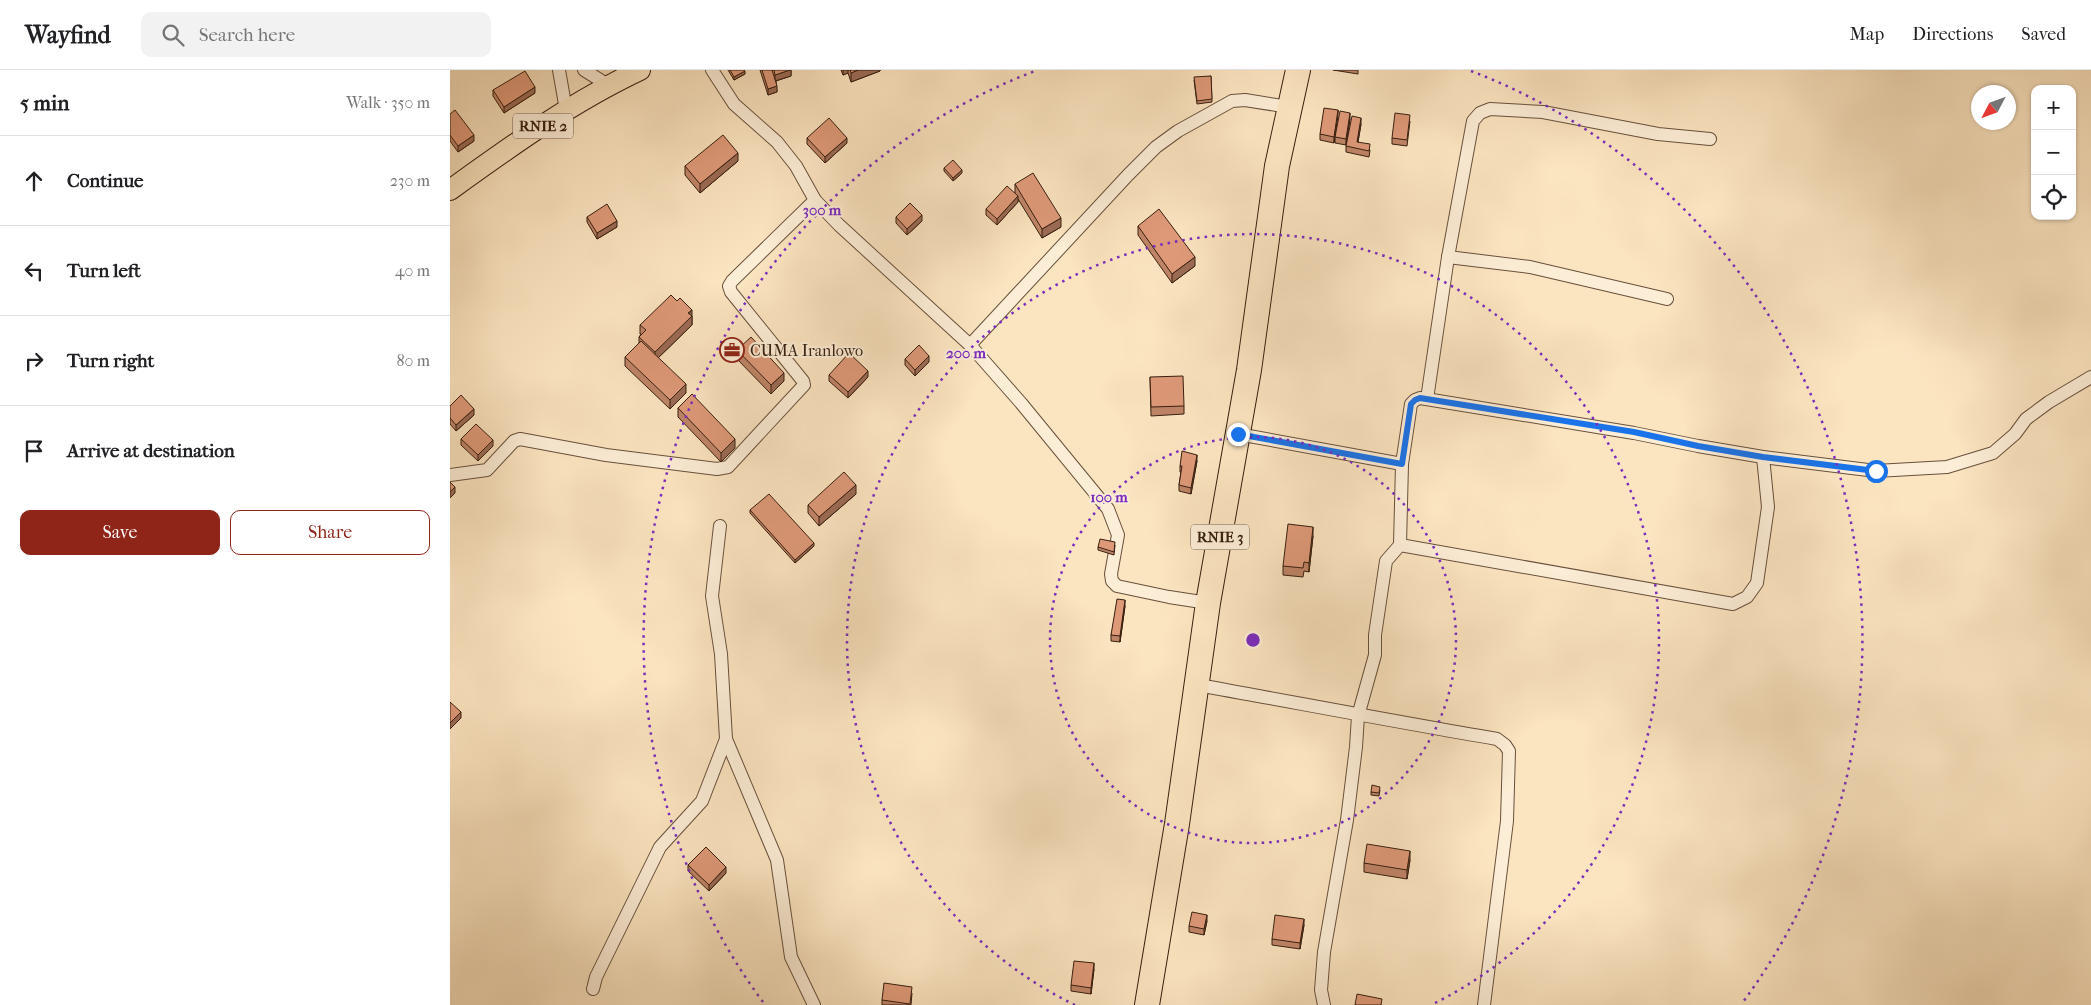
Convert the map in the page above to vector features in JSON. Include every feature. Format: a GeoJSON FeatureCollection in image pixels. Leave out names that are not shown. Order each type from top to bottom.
{"type":"FeatureCollection","features":[{"type":"Feature","properties":{"kind":"highway","name":"RNIE 3"},"geometry":{"type":"LineString","coordinates":[[1147,1005],[1198,685],[1208,603],[1249,370],[1277,166],[1298,70]]}},
{"type":"Feature","properties":{"kind":"main road","name":"RNIE 2"},"geometry":{"type":"LineString","coordinates":[[450,190],[566,110],[608,85],[640,70]]}},
{"type":"Feature","properties":{"kind":"street"},"geometry":{"type":"LineString","coordinates":[[559,70],[566,110]]}},
{"type":"Feature","properties":{"kind":"street"},"geometry":{"type":"LineString","coordinates":[[584,70],[608,85]]}},
{"type":"Feature","properties":{"kind":"street"},"geometry":{"type":"LineString","coordinates":[[712,70],[734,104],[777,142],[791,160],[816,200],[839,225],[970,345],[1021,403],[1108,509],[1118,535],[1111,574],[1112,581],[1117,586],[1169,598],[1208,603]]}},
{"type":"Feature","properties":{"kind":"street"},"geometry":{"type":"LineString","coordinates":[[970,345],[1156,147],[1178,131],[1232,101],[1245,100],[1289,107]]}},
{"type":"Feature","properties":{"kind":"street"},"geometry":{"type":"LineString","coordinates":[[1427,399],[1448,257],[1473,121],[1480,113],[1490,109],[1543,112],[1658,134],[1710,139]]}},
{"type":"Feature","properties":{"kind":"street"},"geometry":{"type":"LineString","coordinates":[[450,482],[487,470],[514,441],[520,439],[606,455],[717,470],[728,467],[804,385],[803,381],[731,292],[730,286],[732,281],[816,200]]}},
{"type":"Feature","properties":{"kind":"street"},"geometry":{"type":"LineString","coordinates":[[1448,257],[1530,267],[1667,299]]}},
{"type":"Feature","properties":{"kind":"street"},"geometry":{"type":"LineString","coordinates":[[1324,1005],[1321,990],[1324,952],[1346,820],[1356,747],[1358,716],[1375,655],[1375,635],[1386,561],[1400,545],[1402,464],[1411,404],[1415,400],[1420,398],[1427,399],[1634,432],[1698,446],[1763,457],[1876,471],[1948,467],[1993,453],[2015,434],[2026,419],[2049,402],[2091,377]]}},
{"type":"Feature","properties":{"kind":"street"},"geometry":{"type":"LineString","coordinates":[[1238,434],[1402,464]]}},
{"type":"Feature","properties":{"kind":"street"},"geometry":{"type":"LineString","coordinates":[[1400,545],[1732,604],[1748,597],[1757,583],[1768,508],[1763,457]]}},
{"type":"Feature","properties":{"kind":"street"},"geometry":{"type":"LineString","coordinates":[[720,526],[712,596],[720,654],[726,740],[777,860],[791,957],[814,1005]]}},
{"type":"Feature","properties":{"kind":"street"},"geometry":{"type":"LineString","coordinates":[[1198,685],[1328,708],[1358,716],[1497,739],[1505,744],[1509,751],[1507,820],[1484,1005]]}},
{"type":"Feature","properties":{"kind":"street"},"geometry":{"type":"LineString","coordinates":[[593,989],[596,977],[660,847],[702,801],[726,740]]}},
{"type":"Feature","properties":{"kind":"building"},"geometry":{"type":"Polygon","coordinates":[[[730,70],[744,70],[745,71],[734,77],[730,70]]]}},
{"type":"Feature","properties":{"kind":"building"},"geometry":{"type":"Polygon","coordinates":[[[762,70],[772,70],[777,86],[768,89],[762,70]]]}},
{"type":"Feature","properties":{"kind":"building"},"geometry":{"type":"Polygon","coordinates":[[[774,70],[790,70],[775,75],[774,70]]]}},
{"type":"Feature","properties":{"kind":"building"},"geometry":{"type":"Polygon","coordinates":[[[525,71],[535,87],[504,107],[493,90],[525,71]]]}},
{"type":"Feature","properties":{"kind":"building"},"geometry":{"type":"Polygon","coordinates":[[[1211,76],[1212,99],[1197,101],[1194,77],[1211,76]]]}},
{"type":"Feature","properties":{"kind":"building"},"geometry":{"type":"Polygon","coordinates":[[[1324,108],[1338,110],[1334,137],[1320,134],[1324,108]]]}},
{"type":"Feature","properties":{"kind":"building"},"geometry":{"type":"Polygon","coordinates":[[[455,110],[474,135],[458,146],[450,135],[450,114],[455,110]]]}},
{"type":"Feature","properties":{"kind":"building"},"geometry":{"type":"Polygon","coordinates":[[[1340,111],[1350,113],[1346,139],[1335,137],[1340,111]]]}},
{"type":"Feature","properties":{"kind":"building"},"geometry":{"type":"Polygon","coordinates":[[[1395,113],[1410,115],[1407,140],[1392,138],[1395,113]]]}},
{"type":"Feature","properties":{"kind":"building"},"geometry":{"type":"Polygon","coordinates":[[[1352,116],[1361,118],[1357,142],[1370,144],[1369,151],[1346,146],[1352,116]]]}},
{"type":"Feature","properties":{"kind":"building"},"geometry":{"type":"Polygon","coordinates":[[[829,118],[847,138],[825,157],[807,138],[829,118]]]}},
{"type":"Feature","properties":{"kind":"building"},"geometry":{"type":"Polygon","coordinates":[[[723,135],[738,153],[700,184],[685,166],[723,135]]]}},
{"type":"Feature","properties":{"kind":"building"},"geometry":{"type":"Polygon","coordinates":[[[953,160],[962,170],[953,178],[944,168],[953,160]]]}},
{"type":"Feature","properties":{"kind":"building"},"geometry":{"type":"Polygon","coordinates":[[[1033,173],[1061,218],[1042,229],[1015,184],[1033,173]]]}},
{"type":"Feature","properties":{"kind":"building"},"geometry":{"type":"Polygon","coordinates":[[[1007,186],[1018,196],[997,219],[986,209],[1007,186]]]}},
{"type":"Feature","properties":{"kind":"building"},"geometry":{"type":"Polygon","coordinates":[[[910,203],[922,215],[907,229],[896,217],[910,203]]]}},
{"type":"Feature","properties":{"kind":"building"},"geometry":{"type":"Polygon","coordinates":[[[607,204],[617,221],[597,233],[587,217],[607,204]]]}},
{"type":"Feature","properties":{"kind":"building"},"geometry":{"type":"Polygon","coordinates":[[[1159,209],[1195,257],[1172,274],[1138,226],[1159,209]]]}},
{"type":"Feature","properties":{"kind":"building"},"geometry":{"type":"Polygon","coordinates":[[[671,295],[677,301],[680,298],[692,310],[688,313],[692,316],[655,352],[639,337],[646,330],[640,325],[671,295]]]}},
{"type":"Feature","properties":{"kind":"building"},"geometry":{"type":"Polygon","coordinates":[[[751,337],[784,373],[771,385],[737,350],[751,337]]]}},
{"type":"Feature","properties":{"kind":"building"},"geometry":{"type":"Polygon","coordinates":[[[641,341],[686,384],[670,400],[625,357],[641,341]]]}},
{"type":"Feature","properties":{"kind":"building"},"geometry":{"type":"Polygon","coordinates":[[[919,345],[929,356],[915,370],[905,359],[919,345]]]}},
{"type":"Feature","properties":{"kind":"building"},"geometry":{"type":"Polygon","coordinates":[[[849,353],[868,371],[848,392],[829,375],[849,353]]]}},
{"type":"Feature","properties":{"kind":"building"},"geometry":{"type":"Polygon","coordinates":[[[1183,376],[1184,406],[1151,407],[1150,377],[1183,376]]]}},
{"type":"Feature","properties":{"kind":"building"},"geometry":{"type":"Polygon","coordinates":[[[692,394],[735,439],[721,453],[678,408],[692,394]]]}},
{"type":"Feature","properties":{"kind":"building"},"geometry":{"type":"Polygon","coordinates":[[[461,395],[474,409],[456,425],[450,418],[450,406],[461,395]]]}},
{"type":"Feature","properties":{"kind":"building"},"geometry":{"type":"Polygon","coordinates":[[[476,424],[493,440],[478,455],[461,439],[476,424]]]}},
{"type":"Feature","properties":{"kind":"building"},"geometry":{"type":"Polygon","coordinates":[[[1182,451],[1197,455],[1191,488],[1179,485],[1182,451]]]}},
{"type":"Feature","properties":{"kind":"building"},"geometry":{"type":"Polygon","coordinates":[[[844,472],[856,485],[819,517],[808,505],[844,472]]]}},
{"type":"Feature","properties":{"kind":"building"},"geometry":{"type":"Polygon","coordinates":[[[450,482],[455,487],[450,492],[450,482]]]}},
{"type":"Feature","properties":{"kind":"building"},"geometry":{"type":"Polygon","coordinates":[[[769,494],[814,543],[795,560],[750,510],[769,494]]]}},
{"type":"Feature","properties":{"kind":"building"},"geometry":{"type":"Polygon","coordinates":[[[1288,524],[1313,527],[1309,563],[1304,562],[1303,568],[1283,566],[1288,524]]]}},
{"type":"Feature","properties":{"kind":"building"},"geometry":{"type":"Polygon","coordinates":[[[1100,539],[1115,542],[1114,552],[1098,547],[1100,539]]]}},
{"type":"Feature","properties":{"kind":"building"},"geometry":{"type":"Polygon","coordinates":[[[1117,599],[1125,600],[1120,636],[1111,635],[1117,599]]]}},
{"type":"Feature","properties":{"kind":"building"},"geometry":{"type":"Polygon","coordinates":[[[450,702],[461,712],[450,723],[450,702]]]}},
{"type":"Feature","properties":{"kind":"building"},"geometry":{"type":"Polygon","coordinates":[[[1372,785],[1380,787],[1379,793],[1371,792],[1372,785]]]}},
{"type":"Feature","properties":{"kind":"building"},"geometry":{"type":"Polygon","coordinates":[[[1367,844],[1410,851],[1407,870],[1364,863],[1367,844]]]}},
{"type":"Feature","properties":{"kind":"building"},"geometry":{"type":"Polygon","coordinates":[[[706,847],[726,867],[709,885],[688,865],[706,847]]]}},
{"type":"Feature","properties":{"kind":"building"},"geometry":{"type":"Polygon","coordinates":[[[1192,912],[1207,915],[1204,929],[1189,926],[1192,912]]]}},
{"type":"Feature","properties":{"kind":"building"},"geometry":{"type":"Polygon","coordinates":[[[1275,915],[1304,919],[1300,943],[1272,939],[1275,915]]]}},
{"type":"Feature","properties":{"kind":"building"},"geometry":{"type":"Polygon","coordinates":[[[1074,961],[1094,963],[1091,988],[1071,985],[1074,961]]]}},
{"type":"Feature","properties":{"kind":"building"},"geometry":{"type":"Polygon","coordinates":[[[884,983],[912,987],[910,1004],[882,1000],[884,983]]]}},
{"type":"Feature","properties":{"kind":"building"},"geometry":{"type":"Polygon","coordinates":[[[1357,994],[1382,999],[1381,1005],[1355,1005],[1357,994]]]}},
{"type":"Feature","properties":{"kind":"place","name":"CUMA Iranlowo"},"geometry":{"type":"Point","coordinates":[732,350]}},
{"type":"Feature","properties":{"kind":"route"},"geometry":{"type":"LineString","coordinates":[[1238,434],[1402,464],[1411,404],[1420,398],[1634,432],[1698,446],[1763,457],[1823,466],[1876,471]]}}]}
